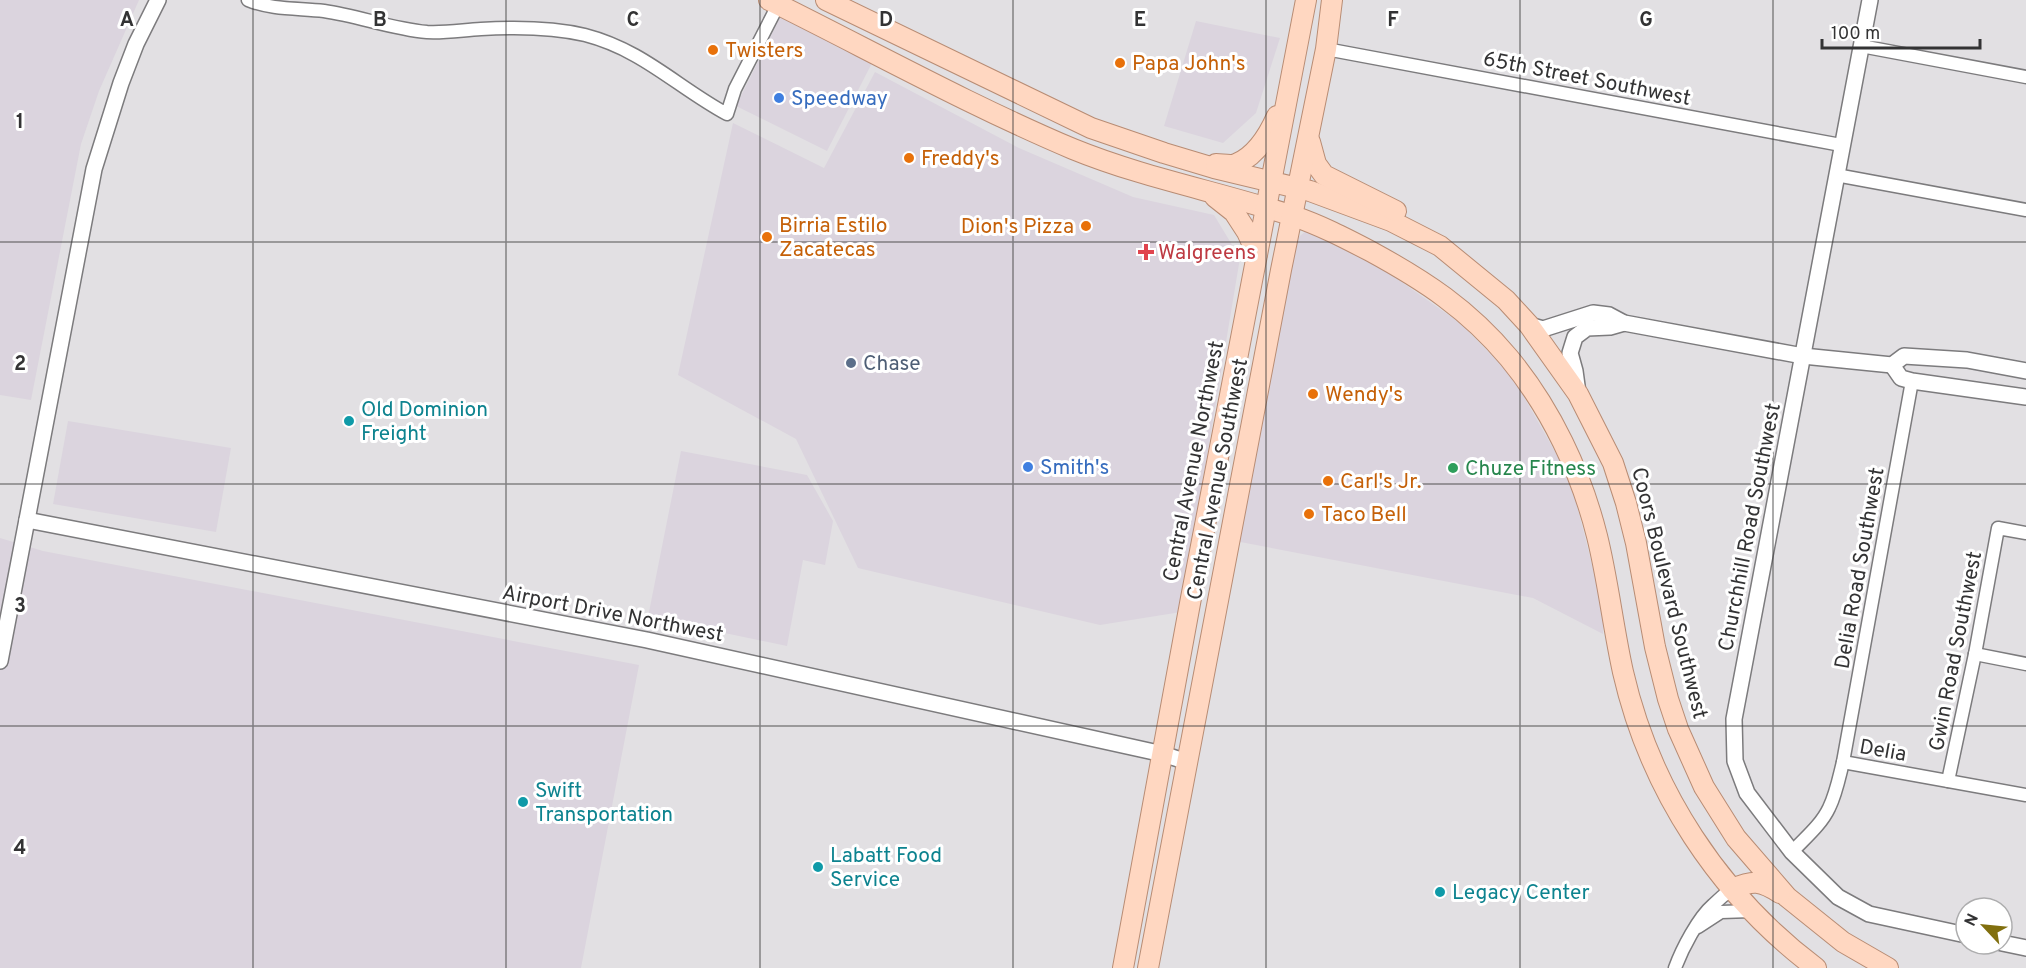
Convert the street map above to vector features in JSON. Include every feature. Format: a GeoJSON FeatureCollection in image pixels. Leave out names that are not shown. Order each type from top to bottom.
{"type":"FeatureCollection","features":[{"type":"Feature","properties":{"kind":"main road"},"geometry":{"type":"LineString","coordinates":[[826,0],[1091,128],[1202,164],[1235,165],[1253,152],[1270,132],[1290,89]]}},
{"type":"Feature","properties":{"kind":"main road","name":"Central Avenue Northwest"},"geometry":{"type":"LineString","coordinates":[[1123,968],[1306,0]]}},
{"type":"Feature","properties":{"kind":"main road","name":"Central Avenue Southwest"},"geometry":{"type":"LineString","coordinates":[[1148,968],[1277,291],[1326,49],[1332,0]]}},
{"type":"Feature","properties":{"kind":"main road"},"geometry":{"type":"LineString","coordinates":[[774,2],[801,2],[847,22],[865,20]]}},
{"type":"Feature","properties":{"kind":"main road"},"geometry":{"type":"LineString","coordinates":[[774,2],[993,112],[1077,151],[1173,183],[1293,216],[1336,234],[1421,280],[1467,315],[1510,360],[1536,396],[1572,463],[1597,536],[1624,673],[1647,749],[1667,793],[1693,837],[1732,889],[1777,936],[1816,968]]}},
{"type":"Feature","properties":{"kind":"main road"},"geometry":{"type":"LineString","coordinates":[[1077,151],[1091,128]]}},
{"type":"Feature","properties":{"kind":"main road"},"geometry":{"type":"LineString","coordinates":[[1309,138],[1316,164],[1324,175],[1415,221],[1440,246]]}},
{"type":"Feature","properties":{"kind":"main road","name":"Coors Boulevard Southwest"},"geometry":{"type":"LineString","coordinates":[[1202,164],[1329,198],[1391,221],[1440,246],[1506,300],[1529,325],[1578,394],[1613,463],[1636,543],[1655,647],[1668,699],[1678,729],[1704,787],[1736,838],[1787,897],[1844,942],[1888,968]]}},
{"type":"Feature","properties":{"kind":"main road"},"geometry":{"type":"LineString","coordinates":[[1211,193],[1234,212],[1257,254]]}},
{"type":"Feature","properties":{"kind":"main road"},"geometry":{"type":"LineString","coordinates":[[1144,857],[1168,864]]}},
{"type":"Feature","properties":{"kind":"main road"},"geometry":{"type":"LineString","coordinates":[[1732,889],[1749,881],[1769,885],[1787,897]]}},
{"type":"Feature","properties":{"kind":"street"},"geometry":{"type":"LineString","coordinates":[[0,662],[94,169],[121,83],[136,44],[158,0]]}},
{"type":"Feature","properties":{"kind":"street"},"geometry":{"type":"LineString","coordinates":[[248,0],[287,8],[335,13],[415,30],[451,32],[522,27],[585,35],[627,50],[667,74],[700,100],[727,114],[735,89],[774,2]]}},
{"type":"Feature","properties":{"kind":"street","name":"Churchhill Road Southwest"},"geometry":{"type":"LineString","coordinates":[[1870,0],[1734,719],[1735,761],[1747,793],[1792,852],[1838,897],[1869,914],[1954,932]]}},
{"type":"Feature","properties":{"kind":"street"},"geometry":{"type":"LineString","coordinates":[[1861,46],[2026,76]]}},
{"type":"Feature","properties":{"kind":"street","name":"65th Street Southwest"},"geometry":{"type":"LineString","coordinates":[[1326,49],[1841,145]]}},
{"type":"Feature","properties":{"kind":"street"},"geometry":{"type":"LineString","coordinates":[[1836,175],[2026,210]]}},
{"type":"Feature","properties":{"kind":"street"},"geometry":{"type":"LineString","coordinates":[[1529,325],[1543,329],[1593,313],[1609,315],[1624,323],[1803,356],[1892,364],[1904,356],[1967,360],[2026,371]]}},
{"type":"Feature","properties":{"kind":"street"},"geometry":{"type":"LineString","coordinates":[[1578,394],[1570,353],[1575,337],[1587,328],[1611,327],[1624,323]]}},
{"type":"Feature","properties":{"kind":"street"},"geometry":{"type":"LineString","coordinates":[[1892,364],[1901,378],[1912,381],[2026,397]]}},
{"type":"Feature","properties":{"kind":"street","name":"Delia Road Southwest"},"geometry":{"type":"LineString","coordinates":[[1843,762],[1912,381]]}},
{"type":"Feature","properties":{"kind":"street","name":"Airport Drive Northwest"},"geometry":{"type":"LineString","coordinates":[[27,520],[648,640],[1163,754],[1187,762]]}},
{"type":"Feature","properties":{"kind":"street","name":"Gwin Road Southwest"},"geometry":{"type":"LineString","coordinates":[[1948,781],[1975,654],[1998,528],[2026,533]]}},
{"type":"Feature","properties":{"kind":"street"},"geometry":{"type":"LineString","coordinates":[[1975,654],[2026,664]]}},
{"type":"Feature","properties":{"kind":"street","name":"Delia"},"geometry":{"type":"LineString","coordinates":[[1792,852],[1821,822],[1829,810],[1843,762],[2026,795]]}},
{"type":"Feature","properties":{"kind":"street"},"geometry":{"type":"LineString","coordinates":[[1675,968],[1686,944],[1711,906],[1732,889]]}},
{"type":"Feature","properties":{"kind":"street"},"geometry":{"type":"LineString","coordinates":[[1697,927],[1721,912],[1751,911]]}},
{"type":"Feature","properties":{"kind":"shaded area"},"geometry":{"type":"Polygon","coordinates":[[[0,0],[139,0],[99,91],[81,144],[31,400],[0,395],[0,0]]]}},
{"type":"Feature","properties":{"kind":"shaded area","name":"Speedway"},"geometry":{"type":"Polygon","coordinates":[[[782,13],[874,59],[827,151],[736,106],[782,13]]]}},
{"type":"Feature","properties":{"kind":"shaded area"},"geometry":{"type":"Polygon","coordinates":[[[1196,21],[1280,38],[1256,113],[1223,143],[1164,126],[1196,21]]]}},
{"type":"Feature","properties":{"kind":"shaded area"},"geometry":{"type":"Polygon","coordinates":[[[875,72],[1019,148],[1133,197],[1214,215],[1240,258],[1181,612],[1100,625],[858,568],[796,439],[678,375],[733,123],[824,168],[875,72]]]}},
{"type":"Feature","properties":{"kind":"shaded area"},"geometry":{"type":"Polygon","coordinates":[[[1306,231],[1314,231],[1351,248],[1460,323],[1512,376],[1570,478],[1597,584],[1603,618],[1603,634],[1533,598],[1235,541],[1295,240],[1306,231]]]}},
{"type":"Feature","properties":{"kind":"shaded area"},"geometry":{"type":"Polygon","coordinates":[[[68,421],[231,448],[216,532],[53,504],[68,421]]]}},
{"type":"Feature","properties":{"kind":"shaded area"},"geometry":{"type":"Polygon","coordinates":[[[681,451],[807,475],[833,521],[825,565],[803,560],[787,646],[648,617],[681,451]]]}},
{"type":"Feature","properties":{"kind":"shaded area"},"geometry":{"type":"Polygon","coordinates":[[[0,538],[43,551],[639,665],[581,968],[0,968],[0,538]]]}},
{"type":"Feature","properties":{"kind":"place","name":"Twisters"},"geometry":{"type":"Point","coordinates":[713,50]}},
{"type":"Feature","properties":{"kind":"place","name":"Papa John's"},"geometry":{"type":"Point","coordinates":[1120,63]}},
{"type":"Feature","properties":{"kind":"place","name":"Speedway"},"geometry":{"type":"Point","coordinates":[779,98]}},
{"type":"Feature","properties":{"kind":"place","name":"Freddy's"},"geometry":{"type":"Point","coordinates":[909,158]}},
{"type":"Feature","properties":{"kind":"place","name":"Dion's Pizza"},"geometry":{"type":"Point","coordinates":[1086,226]}},
{"type":"Feature","properties":{"kind":"place","name":"Birria Estilo Zacatecas"},"geometry":{"type":"Point","coordinates":[767,237]}},
{"type":"Feature","properties":{"kind":"place","name":"Walgreens"},"geometry":{"type":"Point","coordinates":[1146,252]}},
{"type":"Feature","properties":{"kind":"place","name":"Chase"},"geometry":{"type":"Point","coordinates":[851,363]}},
{"type":"Feature","properties":{"kind":"place","name":"Wendy's"},"geometry":{"type":"Point","coordinates":[1313,394]}},
{"type":"Feature","properties":{"kind":"place","name":"Old Dominion Freight"},"geometry":{"type":"Point","coordinates":[349,421]}},
{"type":"Feature","properties":{"kind":"place","name":"Smith's"},"geometry":{"type":"Point","coordinates":[1028,467]}},
{"type":"Feature","properties":{"kind":"place","name":"Chuze Fitness"},"geometry":{"type":"Point","coordinates":[1453,468]}},
{"type":"Feature","properties":{"kind":"place","name":"Carl's Jr."},"geometry":{"type":"Point","coordinates":[1328,481]}},
{"type":"Feature","properties":{"kind":"place","name":"Taco Bell"},"geometry":{"type":"Point","coordinates":[1309,514]}},
{"type":"Feature","properties":{"kind":"place","name":"Swift Transportation"},"geometry":{"type":"Point","coordinates":[523,802]}},
{"type":"Feature","properties":{"kind":"place","name":"Labatt Food Service"},"geometry":{"type":"Point","coordinates":[818,867]}},
{"type":"Feature","properties":{"kind":"place","name":"Legacy Center"},"geometry":{"type":"Point","coordinates":[1440,892]}}]}
